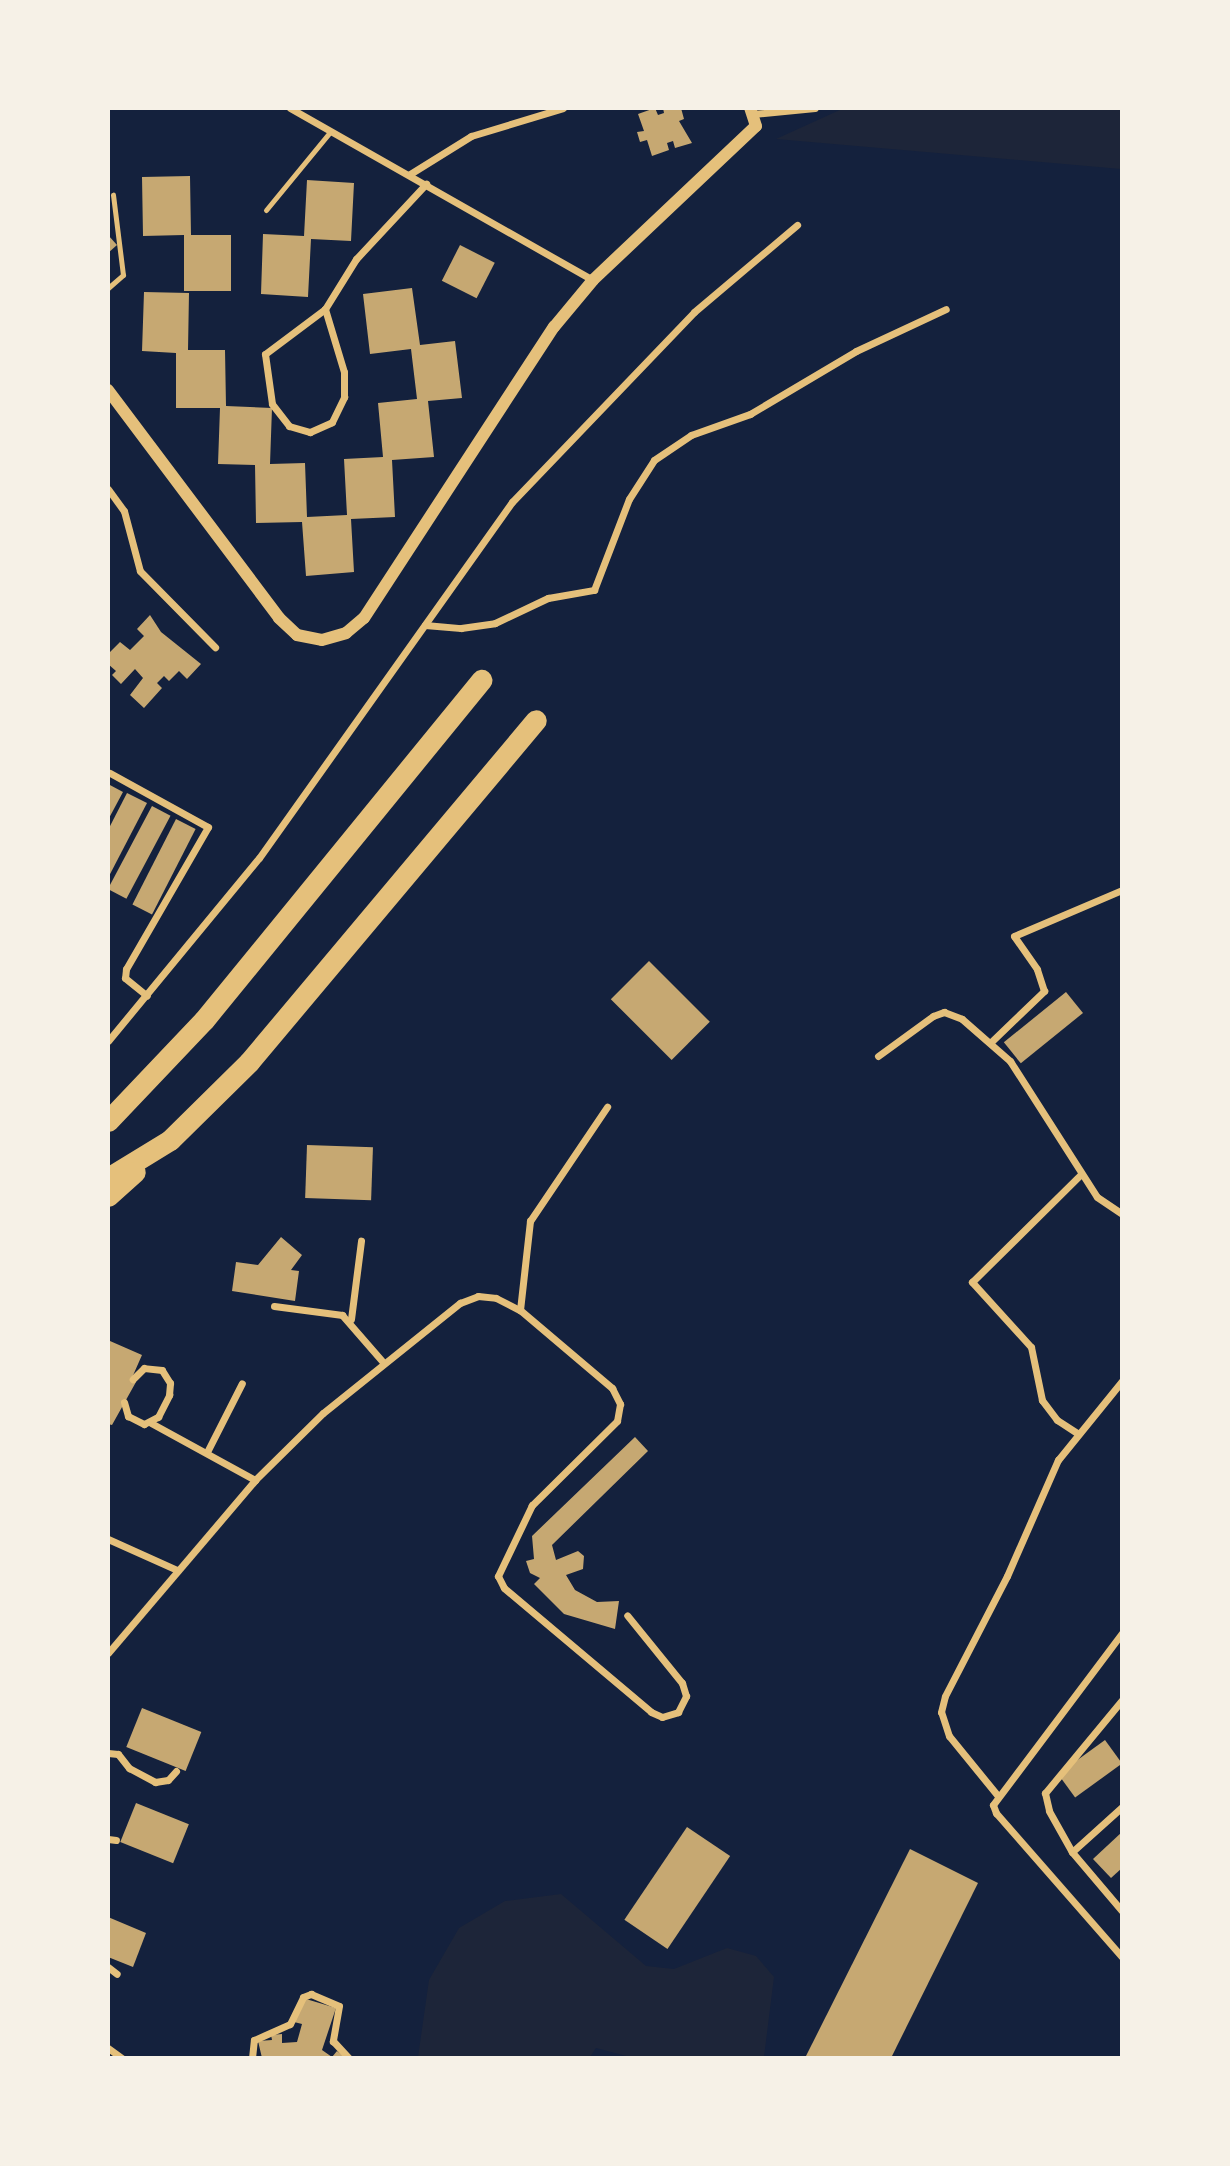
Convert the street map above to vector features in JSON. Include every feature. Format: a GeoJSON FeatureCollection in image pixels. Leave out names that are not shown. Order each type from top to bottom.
{"type":"FeatureCollection","features":[{"type":"Feature","properties":{"kind":"highway"},"geometry":{"type":"LineString","coordinates":[[108,1121],[132,1100],[269,942],[481,680]]}},
{"type":"Feature","properties":{"kind":"highway"},"geometry":{"type":"LineString","coordinates":[[108,1196],[170,1140],[249,1062],[536,720]]}},
{"type":"Feature","properties":{"kind":"highway"},"geometry":{"type":"LineString","coordinates":[[108,1115],[132,1100]]}},
{"type":"Feature","properties":{"kind":"highway"},"geometry":{"type":"LineString","coordinates":[[108,1178],[170,1140]]}},
{"type":"Feature","properties":{"kind":"street"},"geometry":{"type":"LineString","coordinates":[[290,108],[593,280]]}},
{"type":"Feature","properties":{"kind":"street"},"geometry":{"type":"LineString","coordinates":[[410,174],[471,136],[563,108]]}},
{"type":"Feature","properties":{"kind":"street"},"geometry":{"type":"LineString","coordinates":[[108,390],[279,618],[298,635],[322,640],[346,633],[364,618],[514,385],[593,280],[756,126],[752,111],[815,108]]}},
{"type":"Feature","properties":{"kind":"street"},"geometry":{"type":"LineString","coordinates":[[325,309],[344,372],[344,397],[332,422],[310,432],[289,426],[272,404],[264,354],[325,309],[355,259],[426,184]]}},
{"type":"Feature","properties":{"kind":"street"},"geometry":{"type":"LineString","coordinates":[[108,1041],[259,858],[327,756],[512,502],[694,312],[797,225]]}},
{"type":"Feature","properties":{"kind":"street"},"geometry":{"type":"LineString","coordinates":[[425,625],[461,628],[495,623],[548,598],[594,590],[638,479],[654,460],[691,435],[750,414],[856,351],[946,309]]}},
{"type":"Feature","properties":{"kind":"street"},"geometry":{"type":"LineString","coordinates":[[108,489],[124,511],[140,571],[215,647]]}},
{"type":"Feature","properties":{"kind":"street"},"geometry":{"type":"LineString","coordinates":[[110,773],[208,827],[126,969],[125,978],[147,996]]}},
{"type":"Feature","properties":{"kind":"street"},"geometry":{"type":"LineString","coordinates":[[991,1042],[1044,991],[1037,969],[1014,936],[1122,890]]}},
{"type":"Feature","properties":{"kind":"street"},"geometry":{"type":"LineString","coordinates":[[878,1056],[944,1012],[962,1019],[1010,1061],[1097,1197],[1122,1214]]}},
{"type":"Feature","properties":{"kind":"street"},"geometry":{"type":"LineString","coordinates":[[520,1310],[530,1221],[607,1107]]}},
{"type":"Feature","properties":{"kind":"street"},"geometry":{"type":"LineString","coordinates":[[1077,1433],[1057,1420],[1042,1400],[1031,1347],[972,1282],[1081,1174]]}},
{"type":"Feature","properties":{"kind":"street"},"geometry":{"type":"LineString","coordinates":[[361,1241],[351,1319],[382,1361]]}},
{"type":"Feature","properties":{"kind":"street"},"geometry":{"type":"LineString","coordinates":[[108,1653],[256,1480],[382,1361],[460,1303],[478,1296],[496,1298],[520,1310],[612,1388],[620,1414],[532,1504],[498,1576],[504,1588],[581,1656],[651,1712],[671,1715],[686,1696],[682,1683],[627,1615]]}},
{"type":"Feature","properties":{"kind":"street"},"geometry":{"type":"LineString","coordinates":[[274,1306],[351,1319]]}},
{"type":"Feature","properties":{"kind":"street"},"geometry":{"type":"LineString","coordinates":[[133,1379],[153,1367],[167,1374],[169,1395],[151,1423]]}},
{"type":"Feature","properties":{"kind":"street"},"geometry":{"type":"LineString","coordinates":[[998,1796],[964,1758],[941,1712],[945,1696],[1007,1576],[1058,1460],[1077,1433],[1122,1381]]}},
{"type":"Feature","properties":{"kind":"street"},"geometry":{"type":"LineString","coordinates":[[206,1452],[242,1384]]}},
{"type":"Feature","properties":{"kind":"street"},"geometry":{"type":"LineString","coordinates":[[124,1402],[128,1416],[151,1423],[256,1480]]}},
{"type":"Feature","properties":{"kind":"street"},"geometry":{"type":"LineString","coordinates":[[108,1539],[177,1570]]}},
{"type":"Feature","properties":{"kind":"street"},"geometry":{"type":"LineString","coordinates":[[1122,1633],[993,1805],[996,1813],[1122,1957]]}},
{"type":"Feature","properties":{"kind":"street"},"geometry":{"type":"LineString","coordinates":[[1122,1700],[1045,1793],[1049,1811],[1072,1852],[1122,1911]]}},
{"type":"Feature","properties":{"kind":"street"},"geometry":{"type":"LineString","coordinates":[[108,1753],[118,1754],[129,1768],[155,1782],[167,1780],[176,1770]]}},
{"type":"Feature","properties":{"kind":"street"},"geometry":{"type":"LineString","coordinates":[[1072,1852],[1122,1807]]}},
{"type":"Feature","properties":{"kind":"street"},"geometry":{"type":"LineString","coordinates":[[108,1967],[117,1974]]}},
{"type":"Feature","properties":{"kind":"street"},"geometry":{"type":"LineString","coordinates":[[252,2057],[257,2036],[290,2024],[303,1997],[311,1994],[339,2006],[333,2040],[349,2057]]}},
{"type":"Feature","properties":{"kind":"street"},"geometry":{"type":"LineString","coordinates":[[108,2048],[122,2057]]}},
{"type":"Feature","properties":{"kind":"lane"},"geometry":{"type":"LineString","coordinates":[[267,210],[331,131]]}},
{"type":"Feature","properties":{"kind":"lane"},"geometry":{"type":"LineString","coordinates":[[108,288],[123,275],[113,195]]}},
{"type":"Feature","properties":{"kind":"shaded area"},"geometry":{"type":"Polygon","coordinates":[[[842,109],[1121,109],[1121,169],[776,139],[842,109]]]}},
{"type":"Feature","properties":{"kind":"shaded area"},"geometry":{"type":"Polygon","coordinates":[[[561,1894],[646,1966],[674,1969],[727,1948],[756,1956],[774,1977],[764,2057],[630,2057],[596,2048],[590,2057],[418,2057],[429,1980],[459,1928],[505,1901],[561,1894]]]}},
{"type":"Feature","properties":{"kind":"building"},"geometry":{"type":"Polygon","coordinates":[[[655,108],[658,115],[664,113],[663,108],[681,108],[684,119],[679,121],[692,143],[675,148],[673,141],[667,143],[669,150],[652,156],[647,140],[640,142],[637,132],[644,131],[638,114],[655,108]]]}},
{"type":"Feature","properties":{"kind":"building"},"geometry":{"type":"Polygon","coordinates":[[[190,176],[191,235],[231,235],[231,291],[184,291],[184,235],[143,236],[142,177],[190,176]]]}},
{"type":"Feature","properties":{"kind":"building"},"geometry":{"type":"Polygon","coordinates":[[[307,180],[354,183],[351,241],[311,239],[308,297],[261,294],[263,234],[304,236],[307,180]]]}},
{"type":"Feature","properties":{"kind":"building"},"geometry":{"type":"Polygon","coordinates":[[[108,235],[117,245],[108,253],[108,235]]]}},
{"type":"Feature","properties":{"kind":"building"},"geometry":{"type":"Polygon","coordinates":[[[460,245],[495,263],[477,298],[442,281],[460,245]]]}},
{"type":"Feature","properties":{"kind":"building"},"geometry":{"type":"Polygon","coordinates":[[[412,288],[420,345],[455,341],[462,398],[428,401],[434,457],[392,460],[395,517],[351,519],[354,572],[306,576],[302,522],[256,523],[255,465],[218,464],[220,408],[176,408],[176,353],[142,351],[144,292],[189,293],[188,350],[225,350],[226,406],[272,408],[270,464],[305,463],[307,517],[347,515],[344,459],[383,457],[378,403],[417,399],[411,349],[370,354],[363,294],[412,288]]]}},
{"type":"Feature","properties":{"kind":"building"},"geometry":{"type":"Polygon","coordinates":[[[150,615],[161,632],[201,664],[187,679],[179,671],[169,681],[164,676],[157,683],[162,688],[144,708],[130,695],[143,678],[135,669],[121,684],[112,675],[116,671],[108,664],[108,654],[120,642],[130,650],[144,636],[137,629],[150,615]]]}},
{"type":"Feature","properties":{"kind":"building"},"geometry":{"type":"Polygon","coordinates":[[[108,784],[123,792],[108,820],[108,784]]]}},
{"type":"Feature","properties":{"kind":"building"},"geometry":{"type":"Polygon","coordinates":[[[127,793],[147,803],[108,878],[108,830],[127,793]]]}},
{"type":"Feature","properties":{"kind":"building"},"geometry":{"type":"Polygon","coordinates":[[[152,806],[171,816],[126,899],[108,889],[152,806]]]}},
{"type":"Feature","properties":{"kind":"building"},"geometry":{"type":"Polygon","coordinates":[[[176,819],[196,829],[152,915],[132,905],[176,819]]]}},
{"type":"Feature","properties":{"kind":"building"},"geometry":{"type":"Polygon","coordinates":[[[649,961],[710,1022],[672,1060],[611,999],[649,961]]]}},
{"type":"Feature","properties":{"kind":"building"},"geometry":{"type":"Polygon","coordinates":[[[1066,992],[1083,1013],[1021,1063],[1004,1042],[1066,992]]]}},
{"type":"Feature","properties":{"kind":"building"},"geometry":{"type":"Polygon","coordinates":[[[307,1145],[373,1147],[371,1200],[305,1198],[307,1145]]]}},
{"type":"Feature","properties":{"kind":"building"},"geometry":{"type":"Polygon","coordinates":[[[281,1237],[302,1255],[291,1270],[299,1271],[295,1301],[232,1291],[236,1262],[258,1265],[281,1237]]]}},
{"type":"Feature","properties":{"kind":"building"},"geometry":{"type":"Polygon","coordinates":[[[110,1341],[142,1355],[131,1380],[136,1382],[112,1425],[108,1424],[110,1341]]]}},
{"type":"Feature","properties":{"kind":"building"},"geometry":{"type":"Polygon","coordinates":[[[635,1437],[648,1451],[552,1545],[556,1560],[578,1551],[584,1556],[583,1569],[566,1575],[575,1590],[597,1602],[619,1601],[615,1629],[564,1614],[534,1584],[540,1578],[530,1573],[526,1561],[534,1559],[532,1536],[635,1437]]]}},
{"type":"Feature","properties":{"kind":"building"},"geometry":{"type":"Polygon","coordinates":[[[142,1708],[201,1732],[186,1771],[126,1747],[142,1708]]]}},
{"type":"Feature","properties":{"kind":"building"},"geometry":{"type":"Polygon","coordinates":[[[1105,1740],[1122,1763],[1075,1798],[1058,1774],[1105,1740]]]}},
{"type":"Feature","properties":{"kind":"building"},"geometry":{"type":"Polygon","coordinates":[[[136,1803],[189,1824],[173,1863],[120,1842],[136,1803]]]}},
{"type":"Feature","properties":{"kind":"building"},"geometry":{"type":"Polygon","coordinates":[[[687,1827],[730,1856],[667,1949],[624,1920],[687,1827]]]}},
{"type":"Feature","properties":{"kind":"building"},"geometry":{"type":"Polygon","coordinates":[[[1122,1832],[1122,1868],[1111,1878],[1093,1859],[1122,1832]]]}},
{"type":"Feature","properties":{"kind":"building"},"geometry":{"type":"Polygon","coordinates":[[[910,1849],[978,1883],[891,2058],[805,2058],[910,1849]]]}},
{"type":"Feature","properties":{"kind":"building"},"geometry":{"type":"Polygon","coordinates":[[[108,1917],[146,1933],[133,1967],[108,1957],[108,1917]]]}},
{"type":"Feature","properties":{"kind":"building"},"geometry":{"type":"Polygon","coordinates":[[[306,1999],[336,2008],[322,2050],[332,2057],[337,2051],[346,2058],[262,2058],[258,2041],[272,2040],[271,2035],[282,2034],[282,2043],[297,2042],[302,2024],[294,2022],[306,1999]]]}}]}
